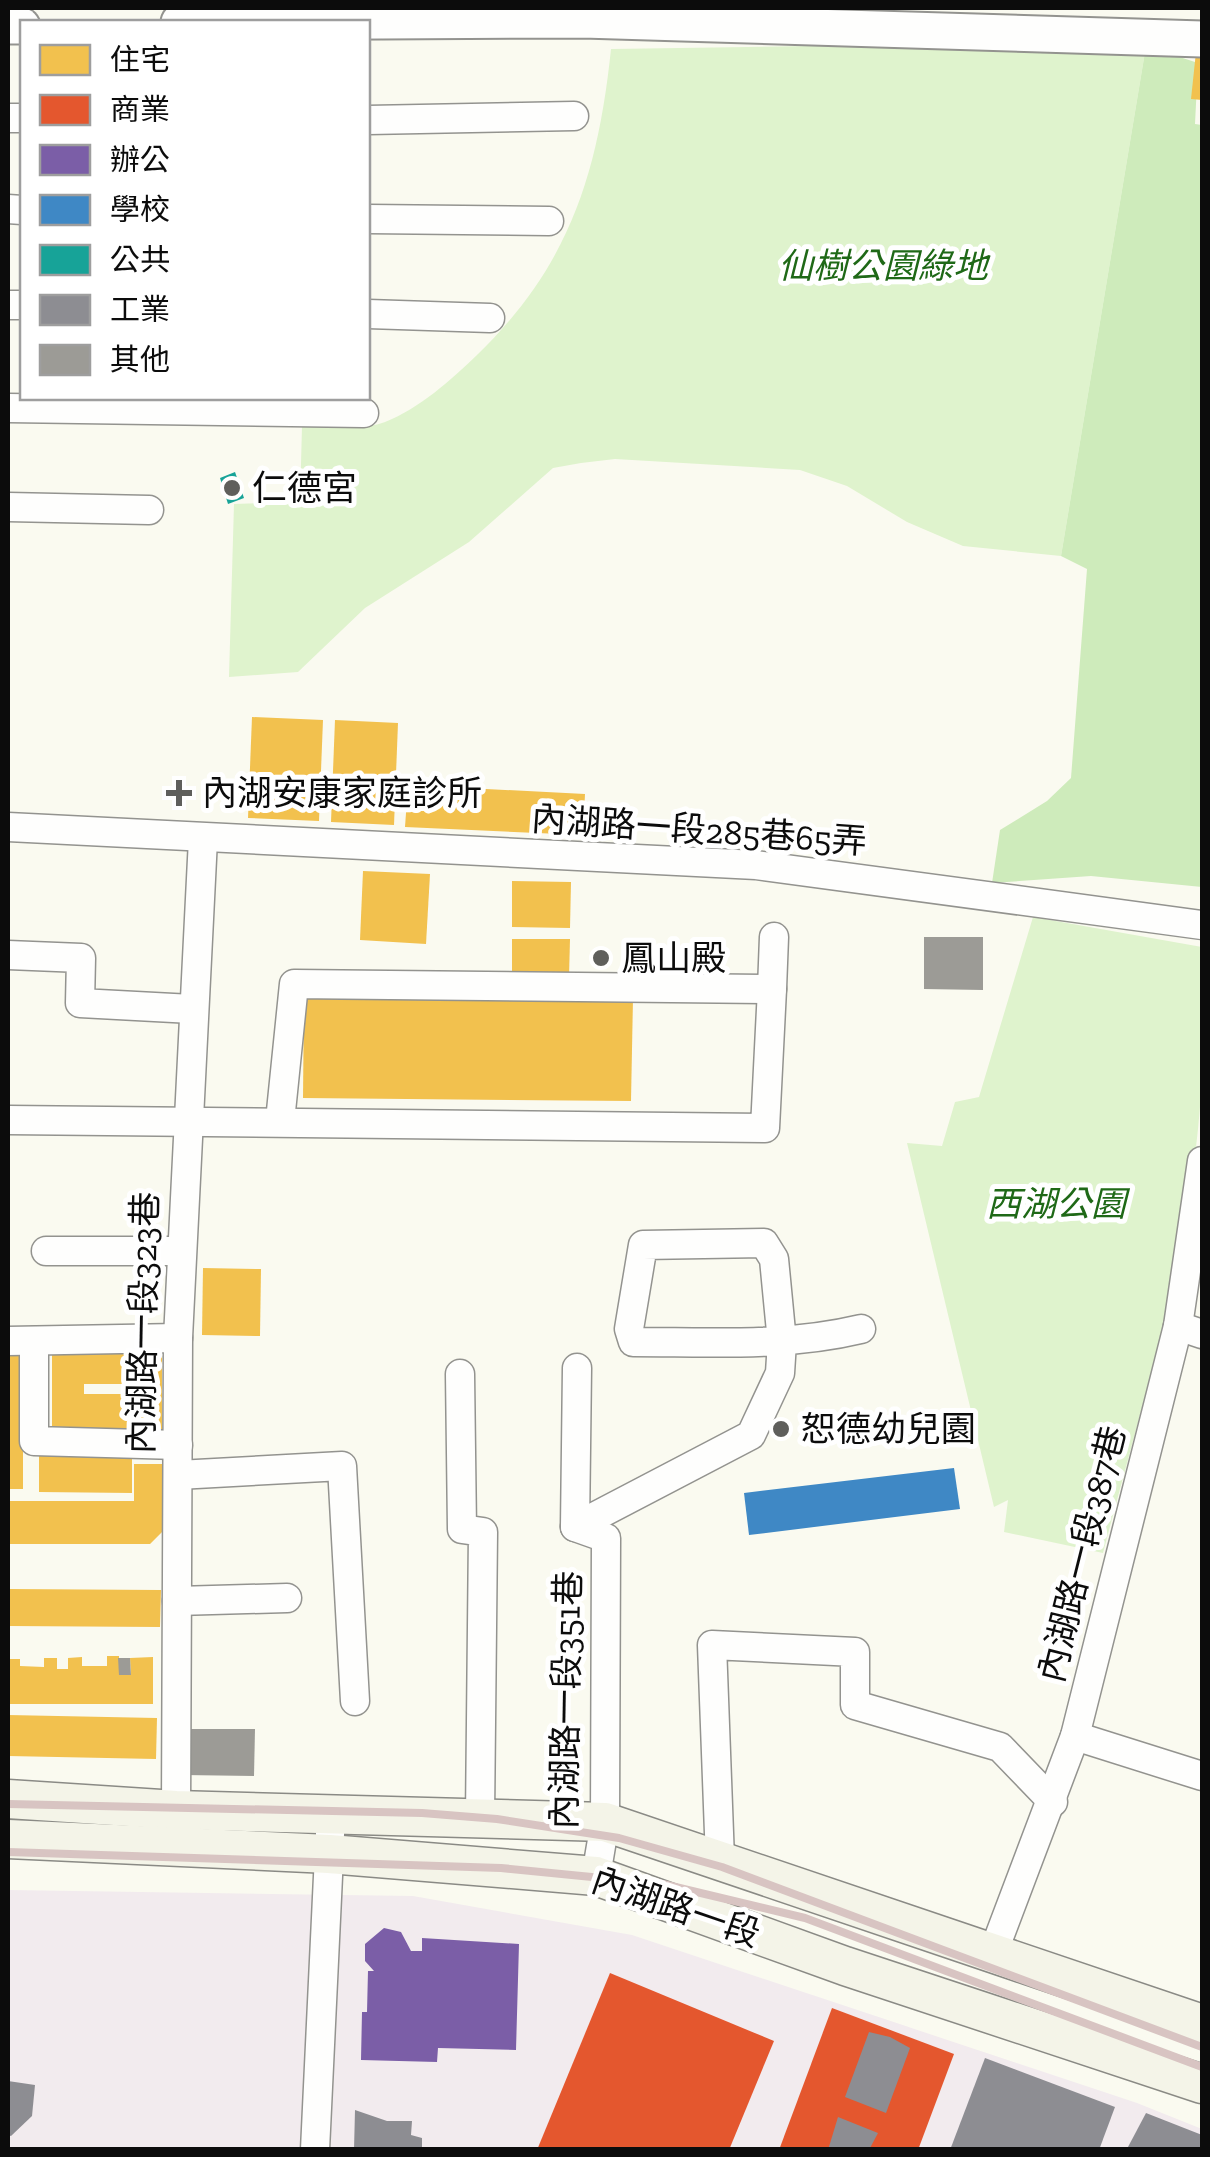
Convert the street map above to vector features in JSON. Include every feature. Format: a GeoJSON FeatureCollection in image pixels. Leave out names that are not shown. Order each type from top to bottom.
{"type":"FeatureCollection","features":[{"type":"Feature","properties":{"kind":"main road","name":"內湖路一段"},"geometry":{"type":"LineString","coordinates":[[8,1799],[176,1810],[605,1822],[1202,2024]]}},
{"type":"Feature","properties":{"kind":"main road","name":"內湖路一段"},"geometry":{"type":"LineString","coordinates":[[8,1839],[329,1854],[596,1876],[845,1966],[1202,2084]]}},
{"type":"Feature","properties":{"kind":"street"},"geometry":{"type":"LineString","coordinates":[[370,21],[583,20],[1197,38]]}},
{"type":"Feature","properties":{"kind":"street"},"geometry":{"type":"LineString","coordinates":[[370,120],[574,116]]}},
{"type":"Feature","properties":{"kind":"street"},"geometry":{"type":"LineString","coordinates":[[370,219],[549,222]]}},
{"type":"Feature","properties":{"kind":"street"},"geometry":{"type":"LineString","coordinates":[[370,314],[490,318]]}},
{"type":"Feature","properties":{"kind":"street"},"geometry":{"type":"LineString","coordinates":[[8,408],[205,404],[364,414]]}},
{"type":"Feature","properties":{"kind":"street"},"geometry":{"type":"LineString","coordinates":[[8,507],[149,510]]}},
{"type":"Feature","properties":{"kind":"street","name":"內湖路一段285巷65弄"},"geometry":{"type":"LineString","coordinates":[[8,827],[756,865],[1202,925]]}},
{"type":"Feature","properties":{"kind":"street","name":"內湖路一段323巷"},"geometry":{"type":"LineString","coordinates":[[176,1810],[178,1338],[203,838]]}},
{"type":"Feature","properties":{"kind":"street"},"geometry":{"type":"LineString","coordinates":[[8,1120],[765,1128],[774,938]]}},
{"type":"Feature","properties":{"kind":"street"},"geometry":{"type":"LineString","coordinates":[[8,955],[81,958],[80,1003],[192,1009]]}},
{"type":"Feature","properties":{"kind":"street"},"geometry":{"type":"LineString","coordinates":[[280,1121],[294,984],[772,989]]}},
{"type":"Feature","properties":{"kind":"street","name":"內湖路一段387巷"},"geometry":{"type":"LineString","coordinates":[[993,1953],[1054,1802],[1076,1736],[1190,1330],[1202,1161]]}},
{"type":"Feature","properties":{"kind":"street"},"geometry":{"type":"LineString","coordinates":[[575,1527],[751,1435],[780,1373],[782,1342],[774,1259],[764,1243],[644,1245],[629,1330],[633,1342],[782,1342],[809,1342],[861,1330]]}},
{"type":"Feature","properties":{"kind":"street"},"geometry":{"type":"LineString","coordinates":[[46,1251],[181,1251]]}},
{"type":"Feature","properties":{"kind":"street"},"geometry":{"type":"LineString","coordinates":[[178,1338],[20,1341],[34,1441],[178,1445]]}},
{"type":"Feature","properties":{"kind":"street","name":"內湖路一段351巷"},"geometry":{"type":"LineString","coordinates":[[576,1368],[575,1527],[606,1538],[605,1822],[596,1876]]}},
{"type":"Feature","properties":{"kind":"street"},"geometry":{"type":"LineString","coordinates":[[460,1374],[462,1528],[482,1532],[480,1816]]}},
{"type":"Feature","properties":{"kind":"street"},"geometry":{"type":"LineString","coordinates":[[178,1475],[342,1466],[355,1702]]}},
{"type":"Feature","properties":{"kind":"street"},"geometry":{"type":"LineString","coordinates":[[177,1601],[287,1598]]}},
{"type":"Feature","properties":{"kind":"street"},"geometry":{"type":"LineString","coordinates":[[720,1860],[712,1646],[854,1652],[854,1705],[1000,1747],[1054,1802]]}},
{"type":"Feature","properties":{"kind":"street"},"geometry":{"type":"LineString","coordinates":[[1076,1736],[1202,1776]]}},
{"type":"Feature","properties":{"kind":"street"},"geometry":{"type":"LineString","coordinates":[[314,2150],[330,1813]]}},
{"type":"Feature","properties":{"kind":"shaded area"},"geometry":{"type":"Polygon","coordinates":[[[8,1890],[413,1896],[632,1935],[1137,2103],[1202,2129],[1202,2150],[8,2150],[8,1890]]]}},
{"type":"Feature","properties":{"kind":"green space","name":"仙樹公園綠地"},"geometry":{"type":"Polygon","coordinates":[[[1146,46],[1061,556],[963,546],[907,522],[847,486],[800,470],[615,459],[581,463],[553,468],[469,542],[365,608],[298,672],[229,677],[234,504],[300,502],[302,426],[366,426],[398,416],[446,383],[509,321],[535,287],[574,215],[598,136],[611,49],[1146,46]]]}},
{"type":"Feature","properties":{"kind":"green space"},"geometry":{"type":"Polygon","coordinates":[[[1146,46],[1198,63],[1195,124],[1202,125],[1202,887],[1091,876],[992,883],[1000,830],[1047,801],[1071,778],[1087,569],[1061,556],[1146,46]]]}},
{"type":"Feature","properties":{"kind":"green space","name":"西湖公園"},"geometry":{"type":"Polygon","coordinates":[[[1033,917],[1202,947],[1201,1087],[1185,1220],[1161,1332],[1103,1553],[1004,1532],[1008,1500],[994,1507],[907,1143],[942,1146],[955,1102],[979,1097],[1033,917]]]}},
{"type":"Feature","properties":{"kind":"building: 住宅"},"geometry":{"type":"Polygon","coordinates":[[[1196,52],[1202,53],[1202,100],[1191,99],[1196,52]]]}},
{"type":"Feature","properties":{"kind":"building: 住宅"},"geometry":{"type":"Polygon","coordinates":[[[252,717],[323,720],[319,821],[248,818],[252,717]]]}},
{"type":"Feature","properties":{"kind":"building: 住宅"},"geometry":{"type":"Polygon","coordinates":[[[335,720],[398,723],[394,825],[331,822],[335,720]]]}},
{"type":"Feature","properties":{"kind":"building: 住宅"},"geometry":{"type":"Polygon","coordinates":[[[408,785],[585,794],[583,835],[405,827],[408,785]]]}},
{"type":"Feature","properties":{"kind":"building: 住宅"},"geometry":{"type":"Polygon","coordinates":[[[363,871],[430,874],[426,944],[360,940],[363,871]]]}},
{"type":"Feature","properties":{"kind":"building: 住宅"},"geometry":{"type":"Polygon","coordinates":[[[512,881],[571,882],[570,928],[512,927],[512,881]]]}},
{"type":"Feature","properties":{"kind":"building: 住宅"},"geometry":{"type":"Polygon","coordinates":[[[512,939],[570,939],[569,977],[512,977],[512,939]]]}},
{"type":"Feature","properties":{"kind":"building: 住宅"},"geometry":{"type":"Polygon","coordinates":[[[304,995],[633,998],[631,1101],[303,1098],[304,995]]]}},
{"type":"Feature","properties":{"kind":"building: 住宅"},"geometry":{"type":"Polygon","coordinates":[[[203,1268],[261,1269],[260,1336],[202,1335],[203,1268]]]}},
{"type":"Feature","properties":{"kind":"building: 住宅"},"geometry":{"type":"Polygon","coordinates":[[[52,1347],[162,1347],[162,1431],[52,1431],[52,1347]],[[84,1384],[84,1394],[123,1394],[123,1384],[84,1384]]]}},
{"type":"Feature","properties":{"kind":"building: 住宅"},"geometry":{"type":"Polygon","coordinates":[[[8,1351],[23,1351],[23,1489],[8,1489],[8,1351]]]}},
{"type":"Feature","properties":{"kind":"building: 住宅"},"geometry":{"type":"Polygon","coordinates":[[[39,1453],[132,1454],[132,1493],[39,1492],[39,1453]]]}},
{"type":"Feature","properties":{"kind":"building: 住宅"},"geometry":{"type":"Polygon","coordinates":[[[134,1464],[163,1464],[163,1531],[150,1544],[8,1544],[8,1501],[134,1501],[134,1464]]]}},
{"type":"Feature","properties":{"kind":"building: 住宅"},"geometry":{"type":"Polygon","coordinates":[[[8,1589],[161,1590],[160,1627],[8,1626],[8,1589]]]}},
{"type":"Feature","properties":{"kind":"building: 住宅"},"geometry":{"type":"Polygon","coordinates":[[[107,1656],[119,1656],[119,1675],[131,1675],[130,1658],[153,1657],[153,1704],[8,1704],[8,1659],[20,1659],[20,1666],[44,1667],[44,1658],[57,1658],[57,1669],[68,1669],[68,1658],[82,1657],[82,1666],[107,1666],[107,1656]]]}},
{"type":"Feature","properties":{"kind":"building: 住宅"},"geometry":{"type":"Polygon","coordinates":[[[8,1715],[157,1718],[156,1759],[8,1756],[8,1715]]]}},
{"type":"Feature","properties":{"kind":"building: 商業"},"geometry":{"type":"Polygon","coordinates":[[[610,1973],[774,2041],[729,2150],[537,2150],[610,1973]]]}},
{"type":"Feature","properties":{"kind":"building: 商業"},"geometry":{"type":"Polygon","coordinates":[[[832,2008],[954,2054],[918,2150],[779,2150],[832,2008]]]}},
{"type":"Feature","properties":{"kind":"building: 辦公"},"geometry":{"type":"Polygon","coordinates":[[[384,1928],[401,1932],[411,1951],[422,1951],[422,1938],[519,1944],[516,2050],[438,2048],[437,2062],[361,2060],[362,2012],[367,2012],[368,1971],[374,1971],[365,1961],[365,1944],[384,1928]]]}},
{"type":"Feature","properties":{"kind":"building: 學校"},"geometry":{"type":"Polygon","coordinates":[[[954,1468],[960,1509],[749,1535],[744,1493],[954,1468]]]}},
{"type":"Feature","properties":{"kind":"building: 公共","name":"仁德宮"},"geometry":{"type":"Polygon","coordinates":[[[235,472],[244,498],[228,504],[220,478],[235,472]]]}},
{"type":"Feature","properties":{"kind":"building: 工業"},"geometry":{"type":"Polygon","coordinates":[[[869,2032],[910,2048],[886,2113],[845,2097],[869,2032]]]}},
{"type":"Feature","properties":{"kind":"building: 工業"},"geometry":{"type":"Polygon","coordinates":[[[985,2058],[1115,2107],[1099,2150],[950,2150],[985,2058]]]}},
{"type":"Feature","properties":{"kind":"building: 工業"},"geometry":{"type":"Polygon","coordinates":[[[8,2081],[35,2085],[32,2116],[11,2136],[8,2135],[8,2081]]]}},
{"type":"Feature","properties":{"kind":"building: 工業"},"geometry":{"type":"Polygon","coordinates":[[[355,2110],[387,2121],[412,2121],[411,2135],[422,2138],[422,2150],[354,2150],[355,2110]]]}},
{"type":"Feature","properties":{"kind":"building: 工業"},"geometry":{"type":"Polygon","coordinates":[[[1146,2113],[1202,2135],[1202,2150],[1131,2150],[1128,2147],[1146,2113]]]}},
{"type":"Feature","properties":{"kind":"building: 工業"},"geometry":{"type":"Polygon","coordinates":[[[838,2117],[878,2133],[869,2150],[828,2150],[838,2117]]]}},
{"type":"Feature","properties":{"kind":"building: 其他"},"geometry":{"type":"Polygon","coordinates":[[[924,937],[983,937],[983,990],[924,989],[924,937]]]}},
{"type":"Feature","properties":{"kind":"building: 其他"},"geometry":{"type":"Polygon","coordinates":[[[118,1658],[130,1658],[131,1675],[119,1675],[118,1658]]]}},
{"type":"Feature","properties":{"kind":"building: 其他"},"geometry":{"type":"Polygon","coordinates":[[[183,1729],[255,1729],[254,1776],[183,1775],[183,1729]]]}},
{"type":"Feature","properties":{"kind":"railway"},"geometry":{"type":"LineString","coordinates":[[8,1804],[422,1813],[497,1819],[619,1838],[722,1867],[1202,2047]]}},
{"type":"Feature","properties":{"kind":"railway"},"geometry":{"type":"LineString","coordinates":[[8,1852],[501,1868],[663,1884],[805,1918],[1202,2067]]}},
{"type":"Feature","properties":{"kind":"place","name":"仁德宮"},"geometry":{"type":"Point","coordinates":[232,488]}},
{"type":"Feature","properties":{"kind":"place","name":"內湖安康家庭診所"},"geometry":{"type":"Point","coordinates":[179,793]}},
{"type":"Feature","properties":{"kind":"place","name":"鳳山殿"},"geometry":{"type":"Point","coordinates":[601,958]}},
{"type":"Feature","properties":{"kind":"place","name":"恕德幼兒園"},"geometry":{"type":"Point","coordinates":[781,1429]}}]}
